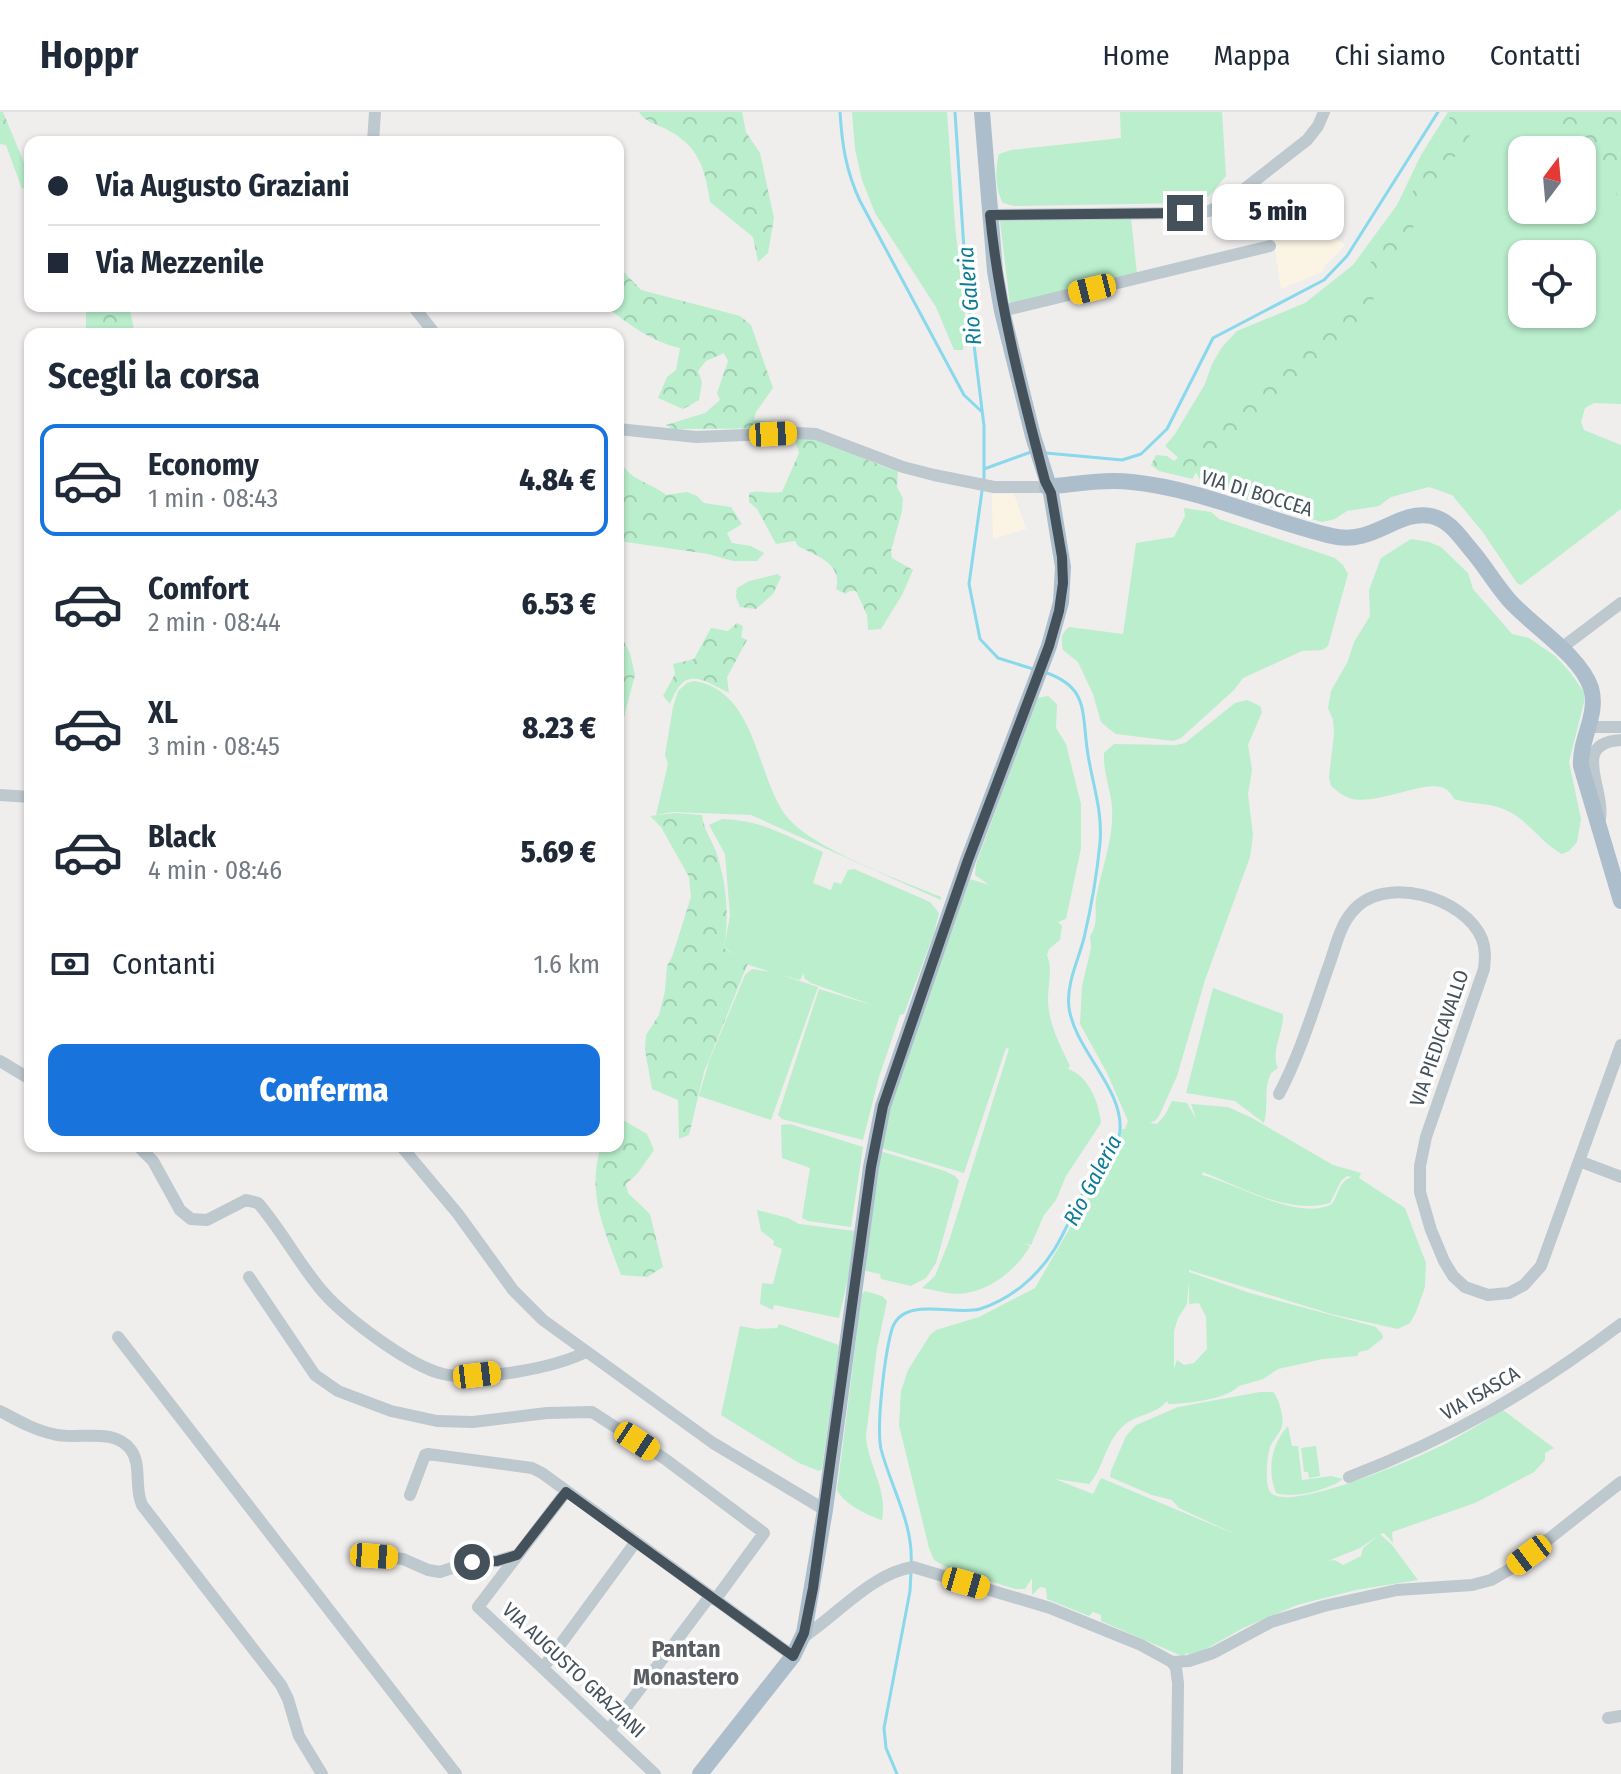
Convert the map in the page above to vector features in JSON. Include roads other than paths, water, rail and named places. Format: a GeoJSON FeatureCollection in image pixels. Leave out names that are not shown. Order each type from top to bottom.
{"type":"FeatureCollection","features":[{"type":"Feature","properties":{"kind":"main road"},"geometry":{"type":"LineString","coordinates":[[700,1774],[793,1656],[802,1638],[825,1510],[871,1167],[883,1106],[968,860],[1049,646],[1061,602],[1063,567],[1051,493],[1033,436],[995,271],[982,112]]}},
{"type":"Feature","properties":{"kind":"main road","name":"VIA DI BOCCEA"},"geometry":{"type":"LineString","coordinates":[[1047,487],[1110,481],[1145,484],[1193,494],[1344,538],[1366,536],[1412,516],[1434,517],[1452,526],[1508,599],[1583,673],[1591,690],[1593,702],[1581,766],[1621,901]]}},
{"type":"Feature","properties":{"kind":"street"},"geometry":{"type":"LineString","coordinates":[[373,136],[375,112]]}},
{"type":"Feature","properties":{"kind":"street"},"geometry":{"type":"LineString","coordinates":[[990,215],[1209,211],[1229,201],[1307,140],[1324,112]]}},
{"type":"Feature","properties":{"kind":"street"},"geometry":{"type":"LineString","coordinates":[[1002,311],[1270,246]]}},
{"type":"Feature","properties":{"kind":"street"},"geometry":{"type":"LineString","coordinates":[[418,312],[430,328]]}},
{"type":"Feature","properties":{"kind":"street","name":"VIA DI BOCCEA"},"geometry":{"type":"LineString","coordinates":[[624,430],[696,437],[816,434],[903,467],[994,487],[1047,487]]}},
{"type":"Feature","properties":{"kind":"street"},"geometry":{"type":"LineString","coordinates":[[1560,649],[1621,603]]}},
{"type":"Feature","properties":{"kind":"street"},"geometry":{"type":"LineString","coordinates":[[1588,727],[1621,727]]}},
{"type":"Feature","properties":{"kind":"street"},"geometry":{"type":"LineString","coordinates":[[1599,826],[1600,796],[1592,757],[1599,744],[1621,740]]}},
{"type":"Feature","properties":{"kind":"street"},"geometry":{"type":"LineString","coordinates":[[0,809],[5,795]]}},
{"type":"Feature","properties":{"kind":"street","name":"VIA PIEDICAVALLO"},"geometry":{"type":"LineString","coordinates":[[1279,1094],[1295,1061],[1348,917],[1360,903],[1392,891],[1409,892],[1458,910],[1476,928],[1484,946],[1485,958],[1481,982],[1428,1130],[1420,1166],[1420,1192],[1431,1230],[1456,1280],[1470,1290],[1491,1296],[1509,1293],[1524,1285],[1541,1266],[1621,1045]]}},
{"type":"Feature","properties":{"kind":"street"},"geometry":{"type":"LineString","coordinates":[[0,1061],[24,1075]]}},
{"type":"Feature","properties":{"kind":"street"},"geometry":{"type":"LineString","coordinates":[[144,1152],[153,1161],[176,1203],[191,1219],[207,1220],[246,1200],[258,1203],[297,1260],[335,1304],[376,1337],[428,1369],[446,1375],[474,1376],[555,1364],[586,1352]]}},
{"type":"Feature","properties":{"kind":"street"},"geometry":{"type":"LineString","coordinates":[[406,1152],[458,1214],[513,1290],[543,1320],[713,1443],[825,1510]]}},
{"type":"Feature","properties":{"kind":"street"},"geometry":{"type":"LineString","coordinates":[[1579,1161],[1621,1177]]}},
{"type":"Feature","properties":{"kind":"street"},"geometry":{"type":"LineString","coordinates":[[249,1277],[315,1375],[325,1384],[397,1413],[437,1421],[473,1422],[590,1411],[665,1459],[764,1533],[609,1730]]}},
{"type":"Feature","properties":{"kind":"street","name":"VIA ISASCA"},"geometry":{"type":"LineString","coordinates":[[1349,1477],[1466,1426],[1563,1367],[1621,1324]]}},
{"type":"Feature","properties":{"kind":"street"},"geometry":{"type":"LineString","coordinates":[[118,1337],[456,1774]]}},
{"type":"Feature","properties":{"kind":"street"},"geometry":{"type":"LineString","coordinates":[[0,1411],[52,1434],[109,1437],[123,1442],[132,1451],[137,1492],[143,1507],[279,1682],[299,1736],[322,1774]]}},
{"type":"Feature","properties":{"kind":"street"},"geometry":{"type":"LineString","coordinates":[[410,1495],[420,1464],[428,1454],[525,1466],[542,1473],[793,1656]]}},
{"type":"Feature","properties":{"kind":"street"},"geometry":{"type":"LineString","coordinates":[[1172,1662],[1205,1656],[1271,1622],[1324,1606],[1397,1590],[1469,1585],[1491,1580],[1512,1568],[1621,1482]]}},
{"type":"Feature","properties":{"kind":"street","name":"VIA AUGUSTO GRAZIANI"},"geometry":{"type":"LineString","coordinates":[[566,1492],[478,1607],[655,1774]]}},
{"type":"Feature","properties":{"kind":"street"},"geometry":{"type":"LineString","coordinates":[[543,1668],[635,1543]]}},
{"type":"Feature","properties":{"kind":"street"},"geometry":{"type":"LineString","coordinates":[[374,1556],[403,1559],[440,1572],[467,1563],[497,1561],[517,1555]]}},
{"type":"Feature","properties":{"kind":"street"},"geometry":{"type":"LineString","coordinates":[[802,1638],[858,1595],[893,1573],[913,1567],[1053,1609],[1147,1648],[1172,1662],[1178,1683],[1177,1774]]}},
{"type":"Feature","properties":{"kind":"waterway"},"geometry":{"type":"LineString","coordinates":[[840,112],[846,158],[860,201],[964,395],[981,411]]}},
{"type":"Feature","properties":{"kind":"waterway","name":"Rio Galeria"},"geometry":{"type":"LineString","coordinates":[[955,112],[966,280],[984,426],[984,480]]}},
{"type":"Feature","properties":{"kind":"waterway"},"geometry":{"type":"LineString","coordinates":[[1046,453],[1122,460],[1141,454],[1167,429],[1213,338],[1324,280],[1347,256],[1438,112]]}},
{"type":"Feature","properties":{"kind":"waterway"},"geometry":{"type":"LineString","coordinates":[[984,469],[1031,452]]}},
{"type":"Feature","properties":{"kind":"waterway","name":"Rio Galeria"},"geometry":{"type":"LineString","coordinates":[[982,491],[969,584],[980,639],[998,658],[1033,669]]}},
{"type":"Feature","properties":{"kind":"waterway","name":"Rio Galeria"},"geometry":{"type":"LineString","coordinates":[[911,1565],[909,1535],[885,1464],[880,1438],[882,1389],[892,1329],[898,1319],[907,1313],[930,1309],[980,1309],[1022,1286],[1054,1250],[1090,1180],[1115,1147],[1120,1130],[1114,1099],[1080,1039],[1069,1008],[1071,981],[1087,927],[1100,843],[1098,806],[1083,711],[1068,684],[1044,672]]}},
{"type":"Feature","properties":{"kind":"waterway","name":"Rio Galeria"},"geometry":{"type":"LineString","coordinates":[[897,1774],[886,1748],[884,1728],[911,1572]]}},
{"type":"Feature","properties":{"kind":"district","name":"Pantan Monastero"},"geometry":{"type":"Point","coordinates":[686,1663]}}]}
